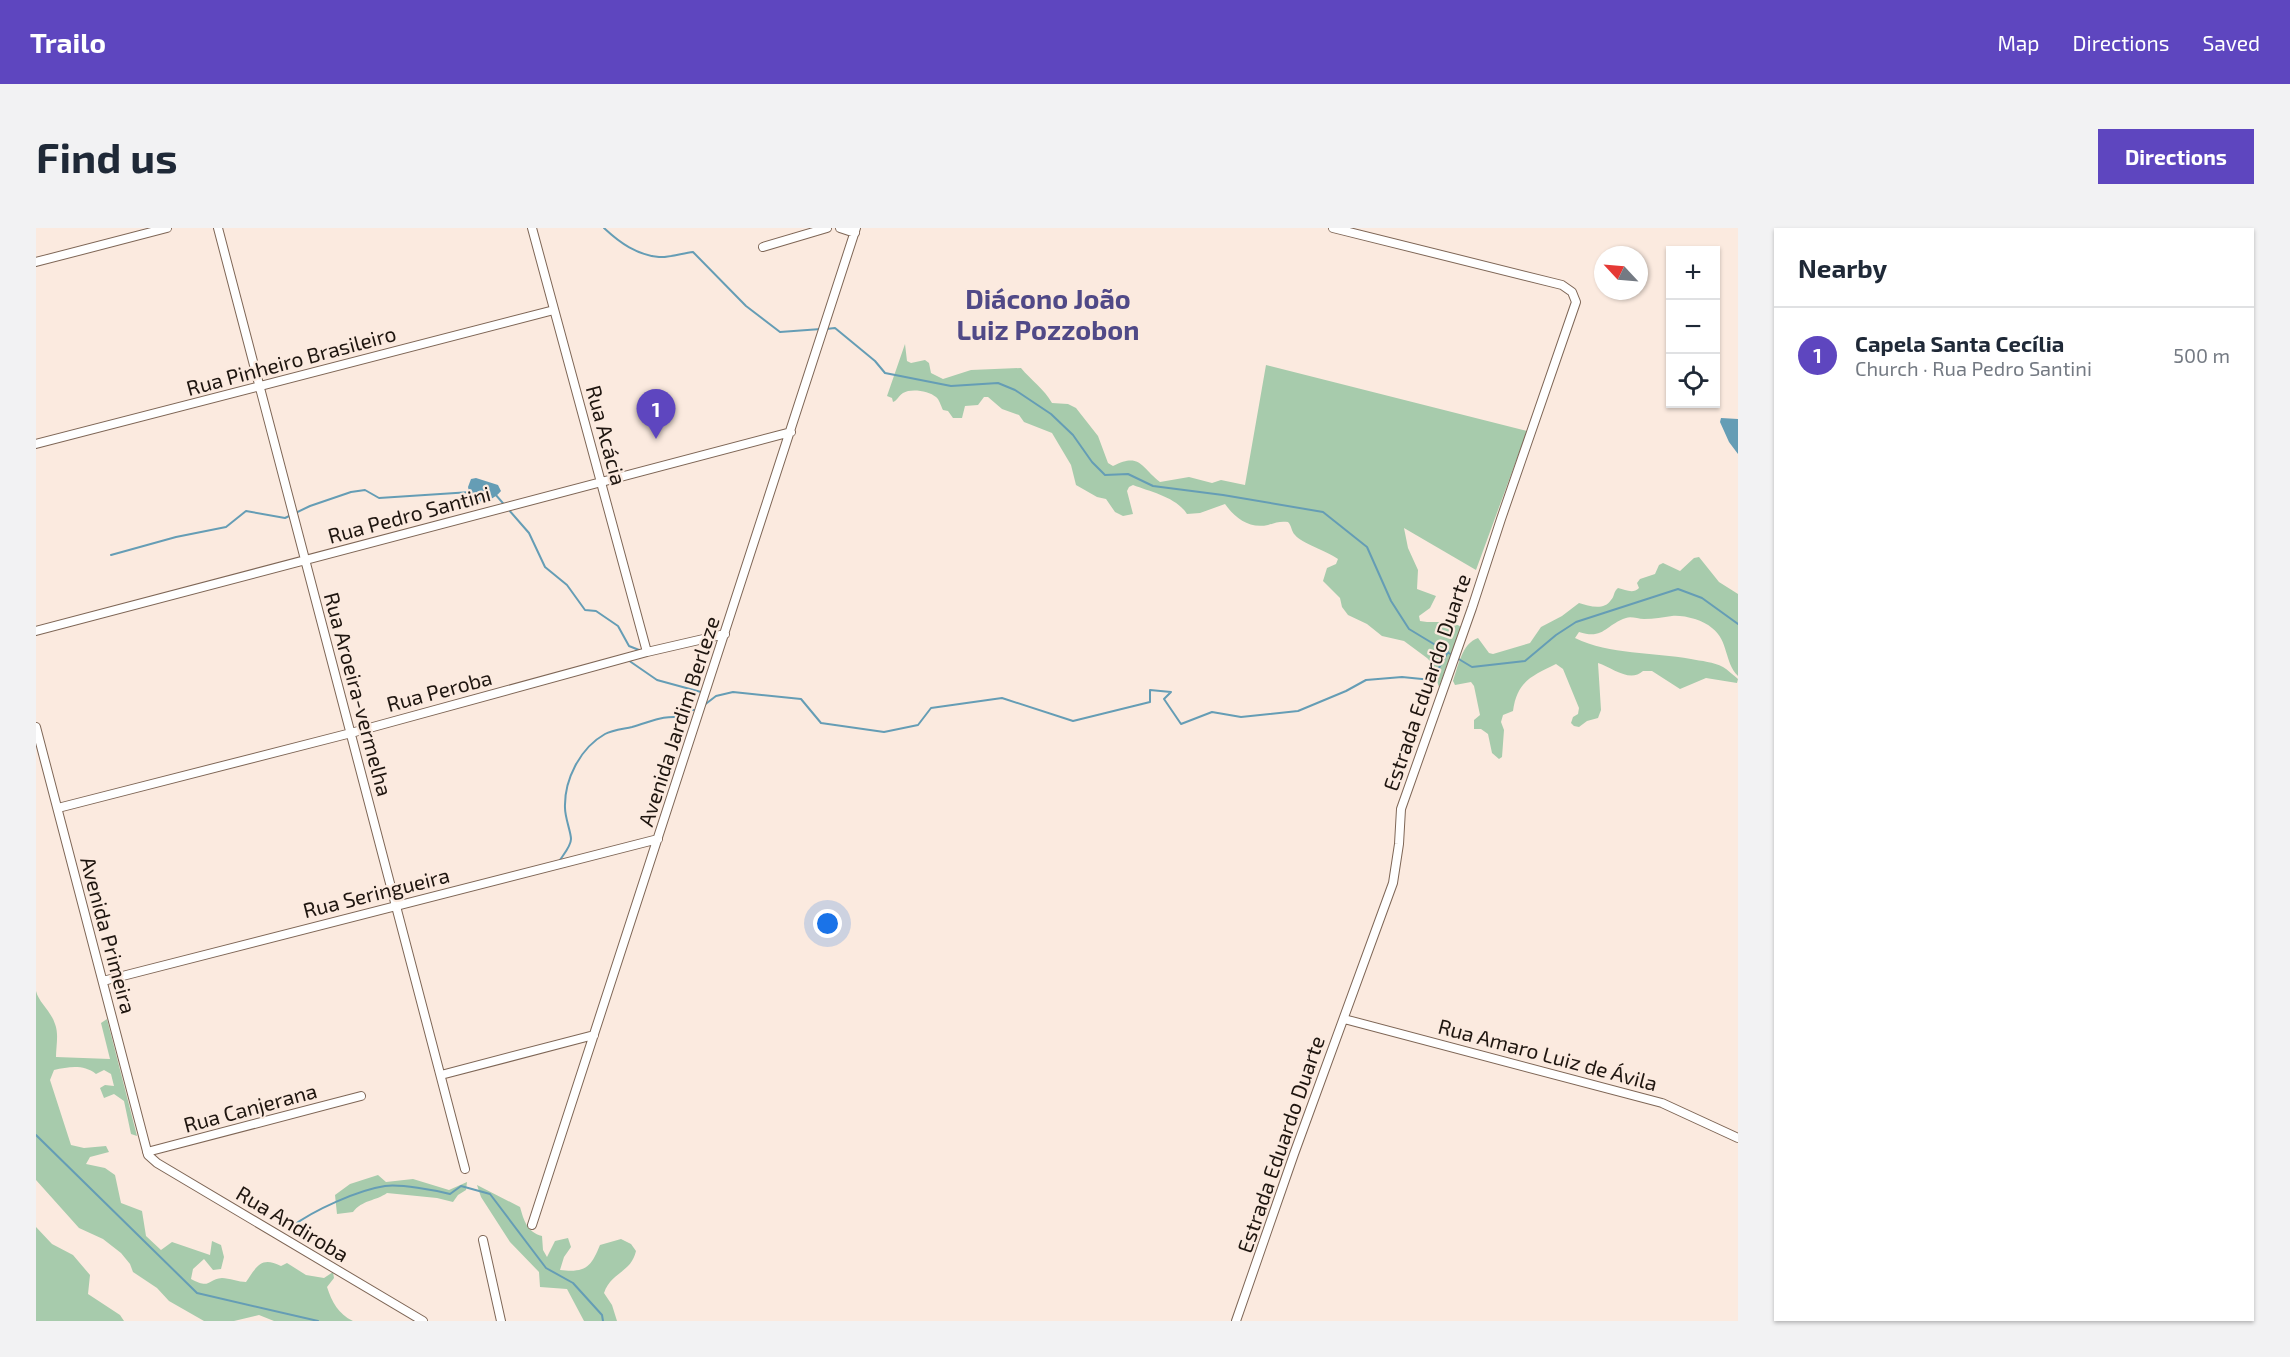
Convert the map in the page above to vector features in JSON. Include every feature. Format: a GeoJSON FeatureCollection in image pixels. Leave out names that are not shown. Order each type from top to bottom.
{"type":"FeatureCollection","features":[{"type":"Feature","properties":{"kind":"street"},"geometry":{"type":"LineString","coordinates":[[36,262],[167,228]]}},
{"type":"Feature","properties":{"kind":"street","name":"Rua Aroeira-vermelha"},"geometry":{"type":"LineString","coordinates":[[218,228],[465,1169]]}},
{"type":"Feature","properties":{"kind":"street","name":"Rua Acácia"},"geometry":{"type":"LineString","coordinates":[[532,228],[647,652]]}},
{"type":"Feature","properties":{"kind":"street"},"geometry":{"type":"LineString","coordinates":[[763,247],[827,228]]}},
{"type":"Feature","properties":{"kind":"street"},"geometry":{"type":"LineString","coordinates":[[840,228],[855,231]]}},
{"type":"Feature","properties":{"kind":"street","name":"Estrada Eduardo Duarte"},"geometry":{"type":"LineString","coordinates":[[1236,1321],[1392,883],[1398,853],[1401,809],[1575,303],[1572,292],[1562,285],[1333,228]]}},
{"type":"Feature","properties":{"kind":"street","name":"Avenida Jardim Berleze"},"geometry":{"type":"LineString","coordinates":[[532,1225],[792,432],[855,231]]}},
{"type":"Feature","properties":{"kind":"street","name":"Rua Pinheiro Brasileiro"},"geometry":{"type":"LineString","coordinates":[[36,444],[554,310]]}},
{"type":"Feature","properties":{"kind":"street","name":"Rua Pedro Santini"},"geometry":{"type":"LineString","coordinates":[[36,631],[792,432]]}},
{"type":"Feature","properties":{"kind":"street","name":"Rua Peroba"},"geometry":{"type":"LineString","coordinates":[[58,808],[351,733],[647,652],[726,634]]}},
{"type":"Feature","properties":{"kind":"street","name":"Avenida Primeira"},"geometry":{"type":"LineString","coordinates":[[36,727],[147,1152]]}},
{"type":"Feature","properties":{"kind":"street","name":"Rua Seringueira"},"geometry":{"type":"LineString","coordinates":[[103,981],[658,839]]}},
{"type":"Feature","properties":{"kind":"street","name":"Rua Amaro Luiz de Ávila"},"geometry":{"type":"LineString","coordinates":[[1344,1019],[1662,1103],[1738,1138]]}},
{"type":"Feature","properties":{"kind":"street"},"geometry":{"type":"LineString","coordinates":[[441,1075],[594,1035]]}},
{"type":"Feature","properties":{"kind":"street","name":"Rua Canjerana"},"geometry":{"type":"LineString","coordinates":[[147,1152],[362,1096]]}},
{"type":"Feature","properties":{"kind":"street","name":"Rua Andiroba"},"geometry":{"type":"LineString","coordinates":[[147,1152],[157,1162],[423,1321]]}},
{"type":"Feature","properties":{"kind":"street"},"geometry":{"type":"LineString","coordinates":[[483,1240],[501,1321]]}},
{"type":"Feature","properties":{"kind":"green space"},"geometry":{"type":"Polygon","coordinates":[[[905,344],[907,361],[911,363],[925,360],[929,363],[931,373],[943,379],[971,370],[1021,368],[1052,403],[1068,404],[1076,408],[1098,436],[1108,463],[1113,466],[1129,460],[1135,461],[1160,482],[1189,477],[1212,483],[1221,480],[1245,485],[1266,365],[1527,431],[1476,570],[1404,528],[1408,548],[1418,570],[1417,589],[1436,596],[1430,608],[1419,616],[1420,621],[1451,623],[1461,627],[1439,687],[1427,658],[1404,641],[1382,636],[1367,624],[1348,615],[1342,607],[1340,598],[1323,581],[1327,568],[1336,564],[1338,559],[1298,538],[1288,522],[1261,526],[1249,524],[1233,514],[1225,504],[1200,513],[1187,514],[1170,499],[1133,485],[1127,491],[1133,514],[1123,516],[1115,512],[1106,499],[1097,497],[1076,485],[1071,465],[1052,433],[1024,422],[1019,415],[1002,409],[988,397],[984,397],[978,405],[965,406],[962,418],[953,418],[948,411],[943,410],[937,398],[925,392],[906,391],[893,402],[892,398],[887,396],[905,344]]]}},
{"type":"Feature","properties":{"kind":"green space"},"geometry":{"type":"Polygon","coordinates":[[[1699,557],[1719,582],[1738,594],[1738,676],[1730,664],[1724,645],[1717,633],[1699,620],[1688,617],[1644,619],[1628,617],[1599,633],[1579,632],[1575,638],[1617,650],[1716,664],[1738,679],[1737,683],[1706,678],[1680,689],[1652,671],[1643,671],[1633,676],[1598,663],[1601,710],[1598,718],[1587,721],[1579,727],[1571,723],[1573,717],[1578,714],[1579,708],[1563,669],[1556,664],[1533,676],[1522,686],[1513,711],[1503,715],[1501,722],[1504,730],[1502,757],[1499,759],[1492,753],[1488,734],[1481,729],[1474,729],[1474,720],[1480,715],[1474,686],[1471,682],[1455,685],[1453,681],[1461,656],[1468,645],[1478,638],[1489,653],[1493,654],[1530,643],[1541,627],[1562,616],[1579,603],[1596,607],[1604,606],[1618,588],[1629,591],[1637,590],[1639,588],[1637,583],[1640,579],[1655,574],[1659,565],[1663,563],[1680,571],[1694,558],[1699,557]]]}},
{"type":"Feature","properties":{"kind":"green space"},"geometry":{"type":"Polygon","coordinates":[[[36,991],[56,1028],[56,1057],[110,1059],[101,1023],[107,1019],[137,1136],[131,1134],[124,1101],[114,1094],[104,1098],[100,1088],[105,1085],[114,1086],[111,1074],[104,1070],[96,1074],[86,1069],[70,1067],[54,1070],[50,1080],[71,1145],[84,1148],[106,1146],[109,1152],[90,1157],[86,1164],[105,1168],[115,1175],[121,1203],[142,1211],[146,1236],[161,1250],[172,1242],[210,1255],[212,1241],[221,1245],[224,1257],[221,1269],[213,1270],[204,1259],[193,1269],[191,1279],[202,1284],[222,1278],[246,1282],[257,1267],[264,1262],[281,1266],[287,1263],[306,1275],[324,1278],[333,1272],[334,1278],[327,1287],[333,1303],[353,1321],[274,1321],[259,1315],[234,1321],[204,1321],[169,1301],[157,1288],[133,1272],[121,1253],[103,1239],[79,1228],[36,1180],[36,991]]]}},
{"type":"Feature","properties":{"kind":"green space"},"geometry":{"type":"Polygon","coordinates":[[[378,1175],[386,1182],[413,1179],[449,1190],[467,1182],[466,1190],[453,1202],[437,1198],[387,1193],[361,1205],[353,1212],[337,1214],[335,1195],[350,1184],[378,1175]]]}},
{"type":"Feature","properties":{"kind":"green space"},"geometry":{"type":"Polygon","coordinates":[[[477,1185],[520,1207],[530,1229],[542,1236],[543,1250],[547,1257],[555,1241],[568,1238],[571,1247],[564,1257],[560,1270],[576,1270],[586,1267],[594,1259],[600,1245],[621,1239],[631,1244],[636,1251],[630,1264],[611,1281],[604,1293],[612,1305],[617,1321],[584,1321],[567,1289],[540,1287],[539,1272],[510,1242],[481,1197],[477,1185]]]}},
{"type":"Feature","properties":{"kind":"green space"},"geometry":{"type":"Polygon","coordinates":[[[36,1227],[52,1244],[73,1255],[90,1275],[88,1294],[120,1315],[124,1321],[36,1321],[36,1227]]]}},
{"type":"Feature","properties":{"kind":"water"},"geometry":{"type":"Polygon","coordinates":[[[1721,418],[1738,419],[1738,454],[1729,442],[1720,422],[1721,418]]]}},
{"type":"Feature","properties":{"kind":"water"},"geometry":{"type":"Polygon","coordinates":[[[476,478],[498,485],[501,491],[488,500],[471,501],[468,487],[471,479],[476,478]]]}},
{"type":"Feature","properties":{"kind":"waterway"},"geometry":{"type":"LineString","coordinates":[[604,228],[616,239],[643,254],[667,257],[693,252],[746,306],[780,332],[821,329]]}},
{"type":"Feature","properties":{"kind":"waterway"},"geometry":{"type":"LineString","coordinates":[[826,329],[835,328],[875,361],[885,373],[951,386],[998,383],[1015,390],[1051,414],[1073,435],[1092,462],[1105,475],[1128,474],[1153,486],[1323,512],[1367,547],[1391,601],[1409,629],[1452,655]]}},
{"type":"Feature","properties":{"kind":"waterway"},"geometry":{"type":"LineString","coordinates":[[111,555],[176,537],[226,527],[246,511],[285,518],[310,506],[351,492],[365,490],[379,498],[471,492]]}},
{"type":"Feature","properties":{"kind":"waterway"},"geometry":{"type":"LineString","coordinates":[[495,494],[529,533],[545,567],[567,585],[585,610],[596,611],[618,626],[629,646],[639,650],[637,653]]}},
{"type":"Feature","properties":{"kind":"waterway"},"geometry":{"type":"LineString","coordinates":[[1457,658],[1472,667],[1525,661],[1556,635],[1576,622],[1678,589],[1702,598],[1738,624]]}},
{"type":"Feature","properties":{"kind":"waterway"},"geometry":{"type":"LineString","coordinates":[[703,706],[716,696],[733,692],[801,699],[821,723],[884,732],[918,725],[931,708],[1002,698],[1073,721],[1150,702],[1150,690],[1171,692],[1164,699],[1181,724],[1212,712],[1241,717],[1298,711],[1366,680],[1402,677],[1432,680],[1448,652]]}},
{"type":"Feature","properties":{"kind":"waterway"},"geometry":{"type":"LineString","coordinates":[[628,660],[657,680],[701,692]]}},
{"type":"Feature","properties":{"kind":"waterway"},"geometry":{"type":"LineString","coordinates":[[558,863],[571,842],[565,812],[567,787],[575,766],[588,748],[605,734],[664,718],[685,718],[689,710],[696,710]]}},
{"type":"Feature","properties":{"kind":"waterway"},"geometry":{"type":"LineString","coordinates":[[36,1135],[197,1293],[318,1321]]}},
{"type":"Feature","properties":{"kind":"waterway"},"geometry":{"type":"LineString","coordinates":[[291,1227],[336,1202],[385,1186],[427,1189],[450,1194],[461,1186],[490,1194],[546,1268],[573,1283],[602,1315],[603,1321]]}},
{"type":"Feature","properties":{"kind":"place","name":"Capela Santa Cecília"},"geometry":{"type":"Point","coordinates":[656,439]}},
{"type":"Feature","properties":{"kind":"district","name":"Diácono João Luiz Pozzobon"},"geometry":{"type":"Point","coordinates":[1048,314]}}]}
